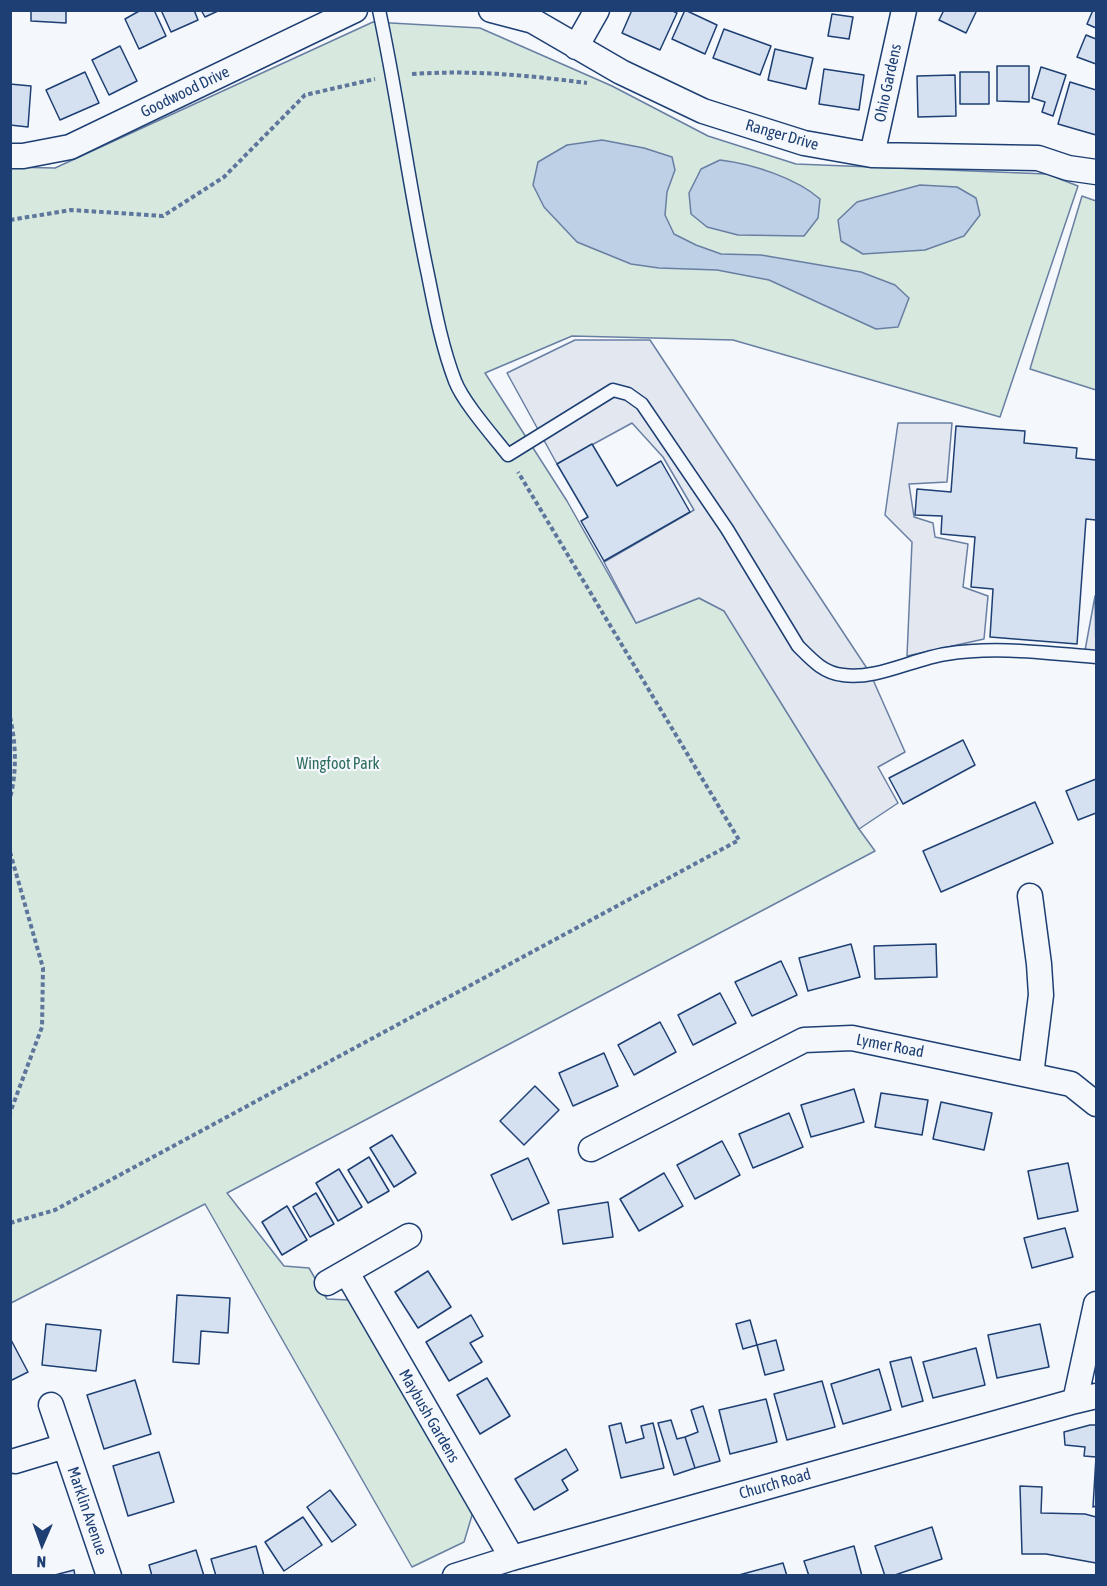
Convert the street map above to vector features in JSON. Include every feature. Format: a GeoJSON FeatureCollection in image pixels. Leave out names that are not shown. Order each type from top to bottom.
{"type":"FeatureCollection","features":[{"type":"Feature","properties":{"kind":"street","name":"Goodwood Drive"},"geometry":{"type":"LineString","coordinates":[[10,156],[23,156],[70,147],[355,10]]}},
{"type":"Feature","properties":{"kind":"street","name":"Ranger Drive"},"geometry":{"type":"LineString","coordinates":[[491,10],[533,21],[621,72],[703,111],[804,143],[872,155],[1021,156],[1038,158],[1068,168],[1096,172]]}},
{"type":"Feature","properties":{"kind":"street"},"geometry":{"type":"LineString","coordinates":[[576,47],[597,10]]}},
{"type":"Feature","properties":{"kind":"street","name":"Ohio Gardens"},"geometry":{"type":"LineString","coordinates":[[872,155],[904,10]]}},
{"type":"Feature","properties":{"kind":"street"},"geometry":{"type":"LineString","coordinates":[[1030,896],[1041,995],[1031,1075]]}},
{"type":"Feature","properties":{"kind":"street","name":"Lymer Road"},"geometry":{"type":"LineString","coordinates":[[591,1149],[804,1040],[852,1038],[1031,1075],[1071,1084],[1096,1104]]}},
{"type":"Feature","properties":{"kind":"street","name":"Maybush Gardens"},"geometry":{"type":"LineString","coordinates":[[409,1236],[337,1278],[512,1558]]}},
{"type":"Feature","properties":{"kind":"street"},"geometry":{"type":"LineString","coordinates":[[1086,1399],[1096,1304]]}},
{"type":"Feature","properties":{"kind":"street","name":"Church Road"},"geometry":{"type":"LineString","coordinates":[[455,1575],[1086,1399]]}},
{"type":"Feature","properties":{"kind":"street","name":"Marklin Avenue"},"geometry":{"type":"LineString","coordinates":[[51,1405],[109,1575]]}},
{"type":"Feature","properties":{"kind":"street","name":"Marklin Avenue"},"geometry":{"type":"LineString","coordinates":[[15,1461],[64,1446]]}},
{"type":"Feature","properties":{"kind":"lane"},"geometry":{"type":"LineString","coordinates":[[379,10],[393,75],[417,226],[441,336],[456,383],[508,455],[613,390],[628,394],[642,404],[693,477],[798,646],[817,666],[842,675],[877,673],[944,654],[990,649],[1096,657]]}},
{"type":"Feature","properties":{"kind":"path"},"geometry":{"type":"LineString","coordinates":[[10,220],[71,210],[163,216],[224,177],[304,95],[393,75],[458,71],[511,74],[593,84]]}},
{"type":"Feature","properties":{"kind":"path"},"geometry":{"type":"LineString","coordinates":[[10,1223],[55,1210],[739,840],[508,455]]}},
{"type":"Feature","properties":{"kind":"path"},"geometry":{"type":"LineString","coordinates":[[10,717],[13,728],[15,779],[10,798]]}},
{"type":"Feature","properties":{"kind":"path"},"geometry":{"type":"LineString","coordinates":[[10,852],[43,968],[42,1027],[10,1113]]}},
{"type":"Feature","properties":{"kind":"green space","name":"Wingfoot Park"},"geometry":{"type":"Polygon","coordinates":[[[373,22],[480,28],[612,86],[708,136],[796,164],[1047,174],[1078,186],[1000,417],[733,340],[572,336],[485,373],[567,501],[636,623],[699,598],[725,611],[859,829],[875,851],[227,1193],[284,1266],[309,1268],[327,1299],[349,1300],[473,1512],[464,1542],[412,1567],[205,1204],[11,1303],[11,167],[55,168],[373,22]]]}},
{"type":"Feature","properties":{"kind":"green space"},"geometry":{"type":"Polygon","coordinates":[[[1082,196],[1096,201],[1096,390],[1030,369],[1082,196]]]}},
{"type":"Feature","properties":{"kind":"shaded area"},"geometry":{"type":"Polygon","coordinates":[[[575,340],[650,340],[870,673],[905,752],[878,767],[898,803],[859,829],[724,611],[699,598],[636,623],[604,562],[694,510],[663,457],[632,423],[557,464],[507,373],[575,340]]]}},
{"type":"Feature","properties":{"kind":"shaded area"},"geometry":{"type":"Polygon","coordinates":[[[898,423],[952,423],[947,482],[909,484],[914,517],[933,523],[935,537],[968,544],[963,587],[988,596],[984,639],[907,656],[912,542],[885,515],[898,423]]]}},
{"type":"Feature","properties":{"kind":"shaded area"},"geometry":{"type":"Polygon","coordinates":[[[1095,596],[1096,656],[1084,656],[1095,596]]]}},
{"type":"Feature","properties":{"kind":"water"},"geometry":{"type":"Polygon","coordinates":[[[602,140],[644,148],[672,157],[675,170],[667,192],[665,215],[674,234],[721,254],[761,255],[861,272],[895,285],[909,298],[898,327],[876,329],[769,280],[717,270],[659,268],[631,264],[577,242],[544,207],[533,185],[538,162],[567,145],[602,140]]]}},
{"type":"Feature","properties":{"kind":"water"},"geometry":{"type":"Polygon","coordinates":[[[720,160],[746,165],[787,178],[810,191],[820,199],[818,218],[804,236],[738,235],[707,227],[691,214],[689,193],[701,169],[720,160]]]}},
{"type":"Feature","properties":{"kind":"water"},"geometry":{"type":"Polygon","coordinates":[[[920,185],[957,187],[976,198],[980,215],[964,236],[925,250],[863,254],[841,241],[838,220],[857,202],[920,185]]]}},
{"type":"Feature","properties":{"kind":"building"},"geometry":{"type":"Polygon","coordinates":[[[31,10],[66,10],[66,23],[31,21],[31,10]]]}},
{"type":"Feature","properties":{"kind":"building"},"geometry":{"type":"Polygon","coordinates":[[[141,10],[154,10],[166,36],[139,49],[125,19],[141,10]]]}},
{"type":"Feature","properties":{"kind":"building"},"geometry":{"type":"Polygon","coordinates":[[[161,10],[194,10],[198,20],[171,32],[161,10]]]}},
{"type":"Feature","properties":{"kind":"building"},"geometry":{"type":"Polygon","coordinates":[[[201,10],[220,10],[205,17],[201,10]]]}},
{"type":"Feature","properties":{"kind":"building"},"geometry":{"type":"Polygon","coordinates":[[[632,10],[671,10],[677,13],[660,50],[622,33],[632,10]]]}},
{"type":"Feature","properties":{"kind":"building"},"geometry":{"type":"Polygon","coordinates":[[[685,10],[717,25],[705,54],[672,39],[685,10]]]}},
{"type":"Feature","properties":{"kind":"building"},"geometry":{"type":"Polygon","coordinates":[[[944,10],[977,10],[966,33],[939,20],[944,10]]]}},
{"type":"Feature","properties":{"kind":"building"},"geometry":{"type":"Polygon","coordinates":[[[1093,10],[1096,10],[1096,28],[1087,24],[1093,10]]]}},
{"type":"Feature","properties":{"kind":"building"},"geometry":{"type":"Polygon","coordinates":[[[832,14],[853,17],[849,39],[828,36],[832,14]]]}},
{"type":"Feature","properties":{"kind":"building"},"geometry":{"type":"Polygon","coordinates":[[[724,29],[771,46],[760,75],[713,58],[724,29]]]}},
{"type":"Feature","properties":{"kind":"building"},"geometry":{"type":"Polygon","coordinates":[[[1086,35],[1096,39],[1096,64],[1077,57],[1086,35]]]}},
{"type":"Feature","properties":{"kind":"building"},"geometry":{"type":"Polygon","coordinates":[[[120,46],[137,81],[109,95],[92,60],[120,46]]]}},
{"type":"Feature","properties":{"kind":"building"},"geometry":{"type":"Polygon","coordinates":[[[775,49],[813,58],[806,89],[768,80],[775,49]]]}},
{"type":"Feature","properties":{"kind":"building"},"geometry":{"type":"Polygon","coordinates":[[[997,66],[1029,66],[1029,102],[997,101],[997,66]]]}},
{"type":"Feature","properties":{"kind":"building"},"geometry":{"type":"Polygon","coordinates":[[[1041,67],[1066,75],[1053,116],[1042,112],[1045,102],[1032,98],[1041,67]]]}},
{"type":"Feature","properties":{"kind":"building"},"geometry":{"type":"Polygon","coordinates":[[[824,69],[864,75],[859,110],[819,104],[824,69]]]}},
{"type":"Feature","properties":{"kind":"building"},"geometry":{"type":"Polygon","coordinates":[[[85,72],[99,103],[60,120],[46,90],[85,72]]]}},
{"type":"Feature","properties":{"kind":"building"},"geometry":{"type":"Polygon","coordinates":[[[960,72],[989,72],[989,104],[960,104],[960,72]]]}},
{"type":"Feature","properties":{"kind":"building"},"geometry":{"type":"Polygon","coordinates":[[[955,75],[956,116],[918,117],[917,76],[955,75]]]}},
{"type":"Feature","properties":{"kind":"building"},"geometry":{"type":"Polygon","coordinates":[[[1070,82],[1096,90],[1096,135],[1058,124],[1070,82]]]}},
{"type":"Feature","properties":{"kind":"building"},"geometry":{"type":"Polygon","coordinates":[[[10,84],[31,86],[28,127],[10,125],[10,84]]]}},
{"type":"Feature","properties":{"kind":"building"},"geometry":{"type":"Polygon","coordinates":[[[956,426],[1025,431],[1024,443],[1077,448],[1076,458],[1096,460],[1096,520],[1086,519],[1077,644],[990,637],[993,589],[971,587],[975,537],[941,534],[942,516],[915,515],[917,489],[951,492],[956,426]]]}},
{"type":"Feature","properties":{"kind":"building"},"geometry":{"type":"Polygon","coordinates":[[[592,444],[617,486],[661,461],[690,512],[604,561],[581,521],[588,517],[557,464],[592,444]]]}},
{"type":"Feature","properties":{"kind":"building"},"geometry":{"type":"Polygon","coordinates":[[[963,740],[975,765],[903,804],[889,778],[963,740]]]}},
{"type":"Feature","properties":{"kind":"building"},"geometry":{"type":"Polygon","coordinates":[[[1096,779],[1096,813],[1078,820],[1066,791],[1096,779]]]}},
{"type":"Feature","properties":{"kind":"building"},"geometry":{"type":"Polygon","coordinates":[[[1035,802],[1053,843],[941,892],[923,851],[1035,802]]]}},
{"type":"Feature","properties":{"kind":"building"},"geometry":{"type":"Polygon","coordinates":[[[851,944],[860,977],[808,991],[799,958],[851,944]]]}},
{"type":"Feature","properties":{"kind":"building"},"geometry":{"type":"Polygon","coordinates":[[[936,944],[937,977],[875,979],[874,946],[936,944]]]}},
{"type":"Feature","properties":{"kind":"building"},"geometry":{"type":"Polygon","coordinates":[[[781,961],[797,995],[752,1016],[735,982],[781,961]]]}},
{"type":"Feature","properties":{"kind":"building"},"geometry":{"type":"Polygon","coordinates":[[[720,993],[736,1023],[693,1045],[678,1015],[720,993]]]}},
{"type":"Feature","properties":{"kind":"building"},"geometry":{"type":"Polygon","coordinates":[[[660,1022],[676,1052],[634,1075],[618,1045],[660,1022]]]}},
{"type":"Feature","properties":{"kind":"building"},"geometry":{"type":"Polygon","coordinates":[[[604,1053],[618,1086],[573,1106],[559,1073],[604,1053]]]}},
{"type":"Feature","properties":{"kind":"building"},"geometry":{"type":"Polygon","coordinates":[[[535,1086],[559,1110],[524,1145],[500,1121],[535,1086]]]}},
{"type":"Feature","properties":{"kind":"building"},"geometry":{"type":"Polygon","coordinates":[[[854,1089],[864,1122],[811,1137],[801,1105],[854,1089]]]}},
{"type":"Feature","properties":{"kind":"building"},"geometry":{"type":"Polygon","coordinates":[[[881,1093],[928,1100],[922,1135],[875,1127],[881,1093]]]}},
{"type":"Feature","properties":{"kind":"building"},"geometry":{"type":"Polygon","coordinates":[[[941,1102],[992,1113],[984,1150],[933,1139],[941,1102]]]}},
{"type":"Feature","properties":{"kind":"building"},"geometry":{"type":"Polygon","coordinates":[[[789,1113],[803,1147],[753,1168],[739,1134],[789,1113]]]}},
{"type":"Feature","properties":{"kind":"building"},"geometry":{"type":"Polygon","coordinates":[[[392,1135],[416,1173],[394,1187],[370,1148],[392,1135]]]}},
{"type":"Feature","properties":{"kind":"building"},"geometry":{"type":"Polygon","coordinates":[[[722,1141],[740,1175],[695,1199],[677,1165],[722,1141]]]}},
{"type":"Feature","properties":{"kind":"building"},"geometry":{"type":"Polygon","coordinates":[[[369,1157],[389,1191],[368,1203],[348,1170],[369,1157]]]}},
{"type":"Feature","properties":{"kind":"building"},"geometry":{"type":"Polygon","coordinates":[[[528,1158],[549,1203],[512,1220],[491,1175],[528,1158]]]}},
{"type":"Feature","properties":{"kind":"building"},"geometry":{"type":"Polygon","coordinates":[[[1068,1163],[1078,1211],[1038,1219],[1028,1171],[1068,1163]]]}},
{"type":"Feature","properties":{"kind":"building"},"geometry":{"type":"Polygon","coordinates":[[[339,1169],[362,1207],[338,1221],[316,1183],[339,1169]]]}},
{"type":"Feature","properties":{"kind":"building"},"geometry":{"type":"Polygon","coordinates":[[[664,1173],[683,1206],[639,1231],[620,1199],[664,1173]]]}},
{"type":"Feature","properties":{"kind":"building"},"geometry":{"type":"Polygon","coordinates":[[[316,1193],[334,1224],[310,1237],[293,1207],[316,1193]]]}},
{"type":"Feature","properties":{"kind":"building"},"geometry":{"type":"Polygon","coordinates":[[[608,1202],[613,1237],[563,1244],[558,1210],[608,1202]]]}},
{"type":"Feature","properties":{"kind":"building"},"geometry":{"type":"Polygon","coordinates":[[[287,1206],[307,1240],[282,1255],[262,1222],[287,1206]]]}},
{"type":"Feature","properties":{"kind":"building"},"geometry":{"type":"Polygon","coordinates":[[[1065,1228],[1073,1257],[1032,1268],[1024,1238],[1065,1228]]]}},
{"type":"Feature","properties":{"kind":"building"},"geometry":{"type":"Polygon","coordinates":[[[428,1271],[451,1307],[418,1328],[395,1292],[428,1271]]]}},
{"type":"Feature","properties":{"kind":"building"},"geometry":{"type":"Polygon","coordinates":[[[177,1295],[230,1298],[228,1333],[201,1331],[199,1364],[173,1362],[177,1295]]]}},
{"type":"Feature","properties":{"kind":"building"},"geometry":{"type":"Polygon","coordinates":[[[471,1315],[483,1336],[470,1343],[482,1362],[449,1381],[426,1342],[471,1315]]]}},
{"type":"Feature","properties":{"kind":"building"},"geometry":{"type":"Polygon","coordinates":[[[750,1320],[757,1345],[743,1349],[736,1324],[750,1320]]]}},
{"type":"Feature","properties":{"kind":"building"},"geometry":{"type":"Polygon","coordinates":[[[46,1324],[101,1330],[96,1371],[42,1365],[46,1324]]]}},
{"type":"Feature","properties":{"kind":"building"},"geometry":{"type":"Polygon","coordinates":[[[1040,1324],[1049,1367],[997,1378],[988,1335],[1040,1324]]]}},
{"type":"Feature","properties":{"kind":"building"},"geometry":{"type":"Polygon","coordinates":[[[10,1338],[28,1372],[10,1381],[10,1338]]]}},
{"type":"Feature","properties":{"kind":"building"},"geometry":{"type":"Polygon","coordinates":[[[776,1340],[784,1370],[765,1375],[757,1345],[776,1340]]]}},
{"type":"Feature","properties":{"kind":"building"},"geometry":{"type":"Polygon","coordinates":[[[976,1348],[985,1385],[933,1398],[923,1362],[976,1348]]]}},
{"type":"Feature","properties":{"kind":"building"},"geometry":{"type":"Polygon","coordinates":[[[911,1357],[923,1401],[902,1407],[890,1362],[911,1357]]]}},
{"type":"Feature","properties":{"kind":"building"},"geometry":{"type":"Polygon","coordinates":[[[879,1369],[891,1410],[843,1424],[831,1384],[879,1369]]]}},
{"type":"Feature","properties":{"kind":"building"},"geometry":{"type":"Polygon","coordinates":[[[487,1378],[510,1416],[480,1434],[457,1395],[487,1378]]]}},
{"type":"Feature","properties":{"kind":"building"},"geometry":{"type":"Polygon","coordinates":[[[135,1380],[151,1434],[104,1449],[87,1395],[135,1380]]]}},
{"type":"Feature","properties":{"kind":"building"},"geometry":{"type":"Polygon","coordinates":[[[822,1381],[835,1427],[787,1440],[774,1394],[822,1381]]]}},
{"type":"Feature","properties":{"kind":"building"},"geometry":{"type":"Polygon","coordinates":[[[766,1399],[777,1442],[730,1454],[719,1410],[766,1399]]]}},
{"type":"Feature","properties":{"kind":"building"},"geometry":{"type":"Polygon","coordinates":[[[703,1406],[720,1461],[695,1468],[685,1437],[698,1432],[691,1410],[703,1406]]]}},
{"type":"Feature","properties":{"kind":"building"},"geometry":{"type":"Polygon","coordinates":[[[671,1420],[677,1439],[685,1437],[695,1468],[674,1475],[658,1423],[671,1420]]]}},
{"type":"Feature","properties":{"kind":"building"},"geometry":{"type":"Polygon","coordinates":[[[621,1423],[626,1443],[644,1438],[641,1426],[653,1423],[664,1468],[621,1478],[609,1426],[621,1423]]]}},
{"type":"Feature","properties":{"kind":"building"},"geometry":{"type":"Polygon","coordinates":[[[1096,1425],[1096,1457],[1084,1456],[1085,1447],[1065,1445],[1064,1432],[1096,1425]]]}},
{"type":"Feature","properties":{"kind":"building"},"geometry":{"type":"Polygon","coordinates":[[[566,1449],[578,1470],[562,1480],[568,1490],[534,1510],[515,1479],[566,1449]]]}},
{"type":"Feature","properties":{"kind":"building"},"geometry":{"type":"Polygon","coordinates":[[[159,1452],[174,1502],[128,1516],[113,1466],[159,1452]]]}},
{"type":"Feature","properties":{"kind":"building"},"geometry":{"type":"Polygon","coordinates":[[[1096,1457],[1096,1506],[1093,1507],[1096,1457]]]}},
{"type":"Feature","properties":{"kind":"building"},"geometry":{"type":"Polygon","coordinates":[[[1020,1486],[1042,1487],[1041,1513],[1085,1514],[1096,1517],[1096,1563],[1046,1554],[1022,1554],[1020,1486]]]}},
{"type":"Feature","properties":{"kind":"building"},"geometry":{"type":"Polygon","coordinates":[[[330,1490],[356,1525],[332,1542],[307,1507],[330,1490]]]}},
{"type":"Feature","properties":{"kind":"building"},"geometry":{"type":"Polygon","coordinates":[[[303,1517],[322,1545],[284,1571],[265,1542],[303,1517]]]}},
{"type":"Feature","properties":{"kind":"building"},"geometry":{"type":"Polygon","coordinates":[[[932,1527],[942,1559],[892,1576],[885,1576],[875,1546],[932,1527]]]}},
{"type":"Feature","properties":{"kind":"building"},"geometry":{"type":"Polygon","coordinates":[[[256,1546],[264,1576],[216,1576],[211,1559],[256,1546]]]}},
{"type":"Feature","properties":{"kind":"building"},"geometry":{"type":"Polygon","coordinates":[[[854,1546],[862,1576],[809,1576],[804,1561],[854,1546]]]}},
{"type":"Feature","properties":{"kind":"building"},"geometry":{"type":"Polygon","coordinates":[[[196,1550],[204,1576],[152,1576],[149,1565],[196,1550]]]}},
{"type":"Feature","properties":{"kind":"building"},"geometry":{"type":"Polygon","coordinates":[[[783,1563],[787,1576],[739,1576],[739,1575],[783,1563]]]}},
{"type":"Feature","properties":{"kind":"building"},"geometry":{"type":"Polygon","coordinates":[[[74,1570],[75,1576],[51,1576],[74,1570]]]}}]}
